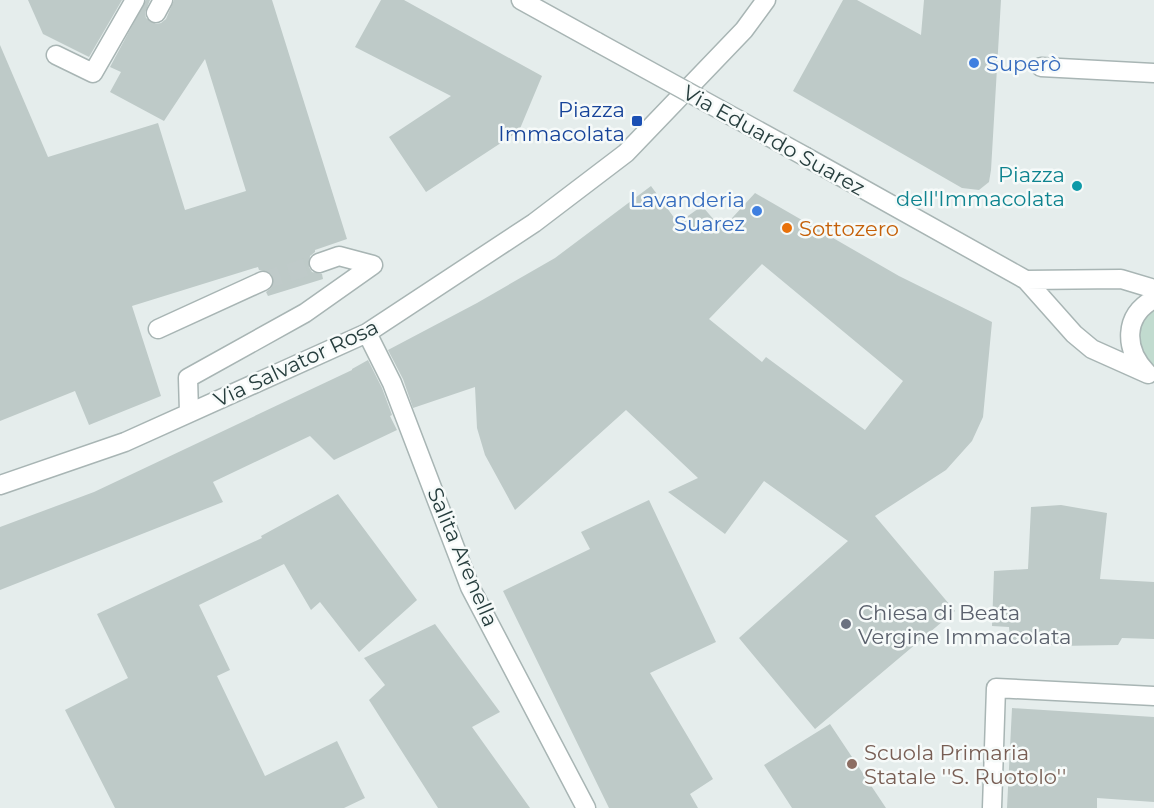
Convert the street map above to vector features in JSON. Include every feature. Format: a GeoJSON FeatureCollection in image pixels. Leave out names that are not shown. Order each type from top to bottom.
{"type":"FeatureCollection","features":[{"type":"Feature","properties":{"kind":"street"},"geometry":{"type":"LineString","coordinates":[[56,55],[93,73],[135,0]]}},
{"type":"Feature","properties":{"kind":"street","name":"Via Eduardo Suarez"},"geometry":{"type":"LineString","coordinates":[[522,0],[1026,280]]}},
{"type":"Feature","properties":{"kind":"street","name":"Via Salvator Rosa"},"geometry":{"type":"LineString","coordinates":[[0,485],[124,442],[367,333],[534,224],[626,153],[744,30],[766,0]]}},
{"type":"Feature","properties":{"kind":"street"},"geometry":{"type":"LineString","coordinates":[[1041,67],[1154,73]]}},
{"type":"Feature","properties":{"kind":"street"},"geometry":{"type":"LineString","coordinates":[[189,412],[188,378],[305,313],[373,265],[339,256],[319,263]]}},
{"type":"Feature","properties":{"kind":"street"},"geometry":{"type":"LineString","coordinates":[[1026,280],[1121,279],[1154,289]]}},
{"type":"Feature","properties":{"kind":"street"},"geometry":{"type":"LineString","coordinates":[[1026,280],[1074,334],[1092,349],[1151,375]]}},
{"type":"Feature","properties":{"kind":"street"},"geometry":{"type":"LineString","coordinates":[[158,329],[263,281]]}},
{"type":"Feature","properties":{"kind":"street"},"geometry":{"type":"LineString","coordinates":[[1151,375],[1135,359],[1130,345],[1131,329],[1136,315],[1146,303],[1154,299]]}},
{"type":"Feature","properties":{"kind":"street","name":"Salita Arenella"},"geometry":{"type":"LineString","coordinates":[[367,333],[392,383],[470,587],[586,808]]}},
{"type":"Feature","properties":{"kind":"street"},"geometry":{"type":"LineString","coordinates":[[992,808],[996,688],[1154,696]]}},
{"type":"Feature","properties":{"kind":"green space"},"geometry":{"type":"Polygon","coordinates":[[[1154,309],[1154,367],[1143,353],[1138,338],[1142,323],[1154,309]]]}},
{"type":"Feature","properties":{"kind":"building"},"geometry":{"type":"Polygon","coordinates":[[[28,0],[122,0],[89,57],[43,34],[28,0]]]}},
{"type":"Feature","properties":{"kind":"building"},"geometry":{"type":"Polygon","coordinates":[[[146,0],[150,0],[145,13],[146,18],[156,24],[166,19],[174,0],[272,0],[347,239],[315,250],[310,256],[309,267],[312,272],[322,274],[323,279],[268,296],[266,292],[272,287],[273,277],[269,272],[259,270],[258,267],[132,306],[161,396],[89,425],[75,391],[0,421],[0,45],[48,157],[158,123],[185,210],[246,191],[205,59],[164,121],[110,92],[121,72],[110,67],[146,0]]]}},
{"type":"Feature","properties":{"kind":"building"},"geometry":{"type":"Polygon","coordinates":[[[381,0],[404,0],[542,76],[519,131],[426,192],[389,137],[451,96],[355,47],[381,0]]]}},
{"type":"Feature","properties":{"kind":"building"},"geometry":{"type":"Polygon","coordinates":[[[843,0],[857,0],[921,35],[924,0],[1001,0],[991,170],[989,182],[979,190],[962,188],[793,91],[843,0]]]}},
{"type":"Feature","properties":{"kind":"building"},"geometry":{"type":"Polygon","coordinates":[[[651,186],[678,223],[702,206],[722,229],[755,193],[899,276],[992,322],[983,417],[972,441],[946,470],[875,516],[955,611],[815,729],[739,638],[848,541],[764,481],[725,534],[668,492],[698,478],[626,410],[515,510],[485,455],[477,428],[475,387],[413,408],[403,379],[388,350],[555,258],[651,186]],[[762,264],[709,319],[762,362],[766,357],[865,430],[903,381],[762,264]]]}},
{"type":"Feature","properties":{"kind":"building"},"geometry":{"type":"Polygon","coordinates":[[[368,360],[382,388],[392,415],[390,416],[397,430],[334,460],[310,436],[213,482],[223,502],[0,590],[0,527],[94,492],[352,370],[368,360]]]}},
{"type":"Feature","properties":{"kind":"building"},"geometry":{"type":"Polygon","coordinates":[[[338,494],[417,600],[359,652],[320,602],[311,610],[284,564],[199,605],[230,670],[217,676],[265,776],[337,741],[365,798],[344,808],[115,808],[65,710],[128,678],[97,614],[262,538],[261,536],[338,494]]]}},
{"type":"Feature","properties":{"kind":"building"},"geometry":{"type":"Polygon","coordinates":[[[649,500],[716,642],[650,673],[713,779],[690,794],[698,808],[609,808],[503,591],[590,549],[581,532],[649,500]]]}},
{"type":"Feature","properties":{"kind":"building"},"geometry":{"type":"Polygon","coordinates":[[[1061,505],[1107,513],[1100,579],[1154,582],[1154,639],[1122,638],[1118,645],[1059,646],[1010,639],[1009,627],[992,626],[994,571],[1028,569],[1031,507],[1061,505]]]}},
{"type":"Feature","properties":{"kind":"building"},"geometry":{"type":"Polygon","coordinates":[[[435,624],[500,712],[472,727],[530,808],[438,808],[369,700],[385,685],[364,658],[435,624]]]}},
{"type":"Feature","properties":{"kind":"building"},"geometry":{"type":"Polygon","coordinates":[[[1012,708],[1154,717],[1154,802],[1097,798],[1097,808],[1007,808],[1012,708]]]}},
{"type":"Feature","properties":{"kind":"building"},"geometry":{"type":"Polygon","coordinates":[[[830,724],[886,808],[792,808],[764,765],[830,724]]]}},
{"type":"Feature","properties":{"kind":"tunnel"},"geometry":{"type":"LineString","coordinates":[[263,281],[319,263]]}},
{"type":"Feature","properties":{"kind":"place","name":"Superò"},"geometry":{"type":"Point","coordinates":[974,63]}},
{"type":"Feature","properties":{"kind":"place","name":"Piazza Immacolata"},"geometry":{"type":"Point","coordinates":[637,121]}},
{"type":"Feature","properties":{"kind":"place","name":"Piazza dell'Immacolata"},"geometry":{"type":"Point","coordinates":[1077,186]}},
{"type":"Feature","properties":{"kind":"place","name":"Lavanderia Suarez"},"geometry":{"type":"Point","coordinates":[757,211]}},
{"type":"Feature","properties":{"kind":"place","name":"Sottozero"},"geometry":{"type":"Point","coordinates":[787,228]}},
{"type":"Feature","properties":{"kind":"place","name":"Chiesa di Beata Vergine Immacolata"},"geometry":{"type":"Point","coordinates":[846,624]}},
{"type":"Feature","properties":{"kind":"place","name":"Scuola Primaria Statale ''S. Ruotolo''"},"geometry":{"type":"Point","coordinates":[852,764]}}]}
